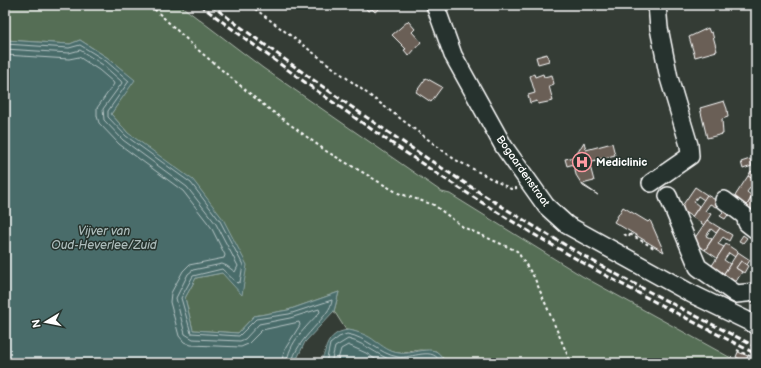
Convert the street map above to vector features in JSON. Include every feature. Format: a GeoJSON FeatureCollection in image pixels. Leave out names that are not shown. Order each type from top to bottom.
{"type":"FeatureCollection","features":[{"type":"Feature","properties":{"kind":"street","name":"Bogaardenstraat"},"geometry":{"type":"LineString","coordinates":[[435,5],[453,55],[504,147],[546,206],[567,225],[692,294],[756,325]]}},
{"type":"Feature","properties":{"kind":"street"},"geometry":{"type":"LineString","coordinates":[[651,183],[690,156],[689,145],[669,78],[659,28],[657,5]]}},
{"type":"Feature","properties":{"kind":"street"},"geometry":{"type":"LineString","coordinates":[[668,196],[698,267],[736,294],[756,292]]}},
{"type":"Feature","properties":{"kind":"street"},"geometry":{"type":"LineString","coordinates":[[724,200],[745,216],[747,222],[756,230]]}},
{"type":"Feature","properties":{"kind":"path"},"geometry":{"type":"LineString","coordinates":[[150,5],[196,49],[261,103],[326,151],[398,193],[434,205],[463,227],[517,251],[534,277],[571,363]]}},
{"type":"Feature","properties":{"kind":"path"},"geometry":{"type":"LineString","coordinates":[[250,5],[454,159],[511,189],[530,184]]}},
{"type":"Feature","properties":{"kind":"path"},"geometry":{"type":"LineString","coordinates":[[624,234],[628,237],[631,233],[654,248]]}},
{"type":"Feature","properties":{"kind":"path"},"geometry":{"type":"LineString","coordinates":[[736,350],[756,359]]}},
{"type":"Feature","properties":{"kind":"green space"},"geometry":{"type":"Polygon","coordinates":[[[5,5],[180,5],[263,68],[442,192],[450,194],[582,276],[740,363],[444,363],[443,358],[436,351],[420,350],[397,353],[387,350],[360,333],[346,330],[334,311],[339,292],[288,310],[254,316],[238,333],[193,330],[185,298],[196,278],[222,273],[128,133],[111,114],[134,80],[108,58],[80,40],[70,44],[5,40],[5,5]]]}},
{"type":"Feature","properties":{"kind":"water","name":"Vijver van Oud-Heverlee/Zuid"},"geometry":{"type":"Polygon","coordinates":[[[5,40],[70,44],[80,40],[108,58],[135,80],[111,114],[128,133],[193,180],[223,219],[247,265],[242,295],[222,273],[196,278],[185,298],[193,330],[238,333],[254,316],[288,310],[339,292],[334,311],[305,342],[295,363],[5,363],[5,40]]]}},
{"type":"Feature","properties":{"kind":"water"},"geometry":{"type":"Polygon","coordinates":[[[349,330],[366,335],[395,352],[405,353],[431,350],[437,352],[441,356],[444,363],[322,363],[322,358],[330,339],[340,332],[349,330]]]}},
{"type":"Feature","properties":{"kind":"building"},"geometry":{"type":"Polygon","coordinates":[[[363,5],[384,5],[375,12],[372,9],[368,11],[363,5]]]}},
{"type":"Feature","properties":{"kind":"building"},"geometry":{"type":"Polygon","coordinates":[[[408,21],[415,29],[412,32],[421,42],[409,56],[404,50],[406,49],[392,35],[408,21]]]}},
{"type":"Feature","properties":{"kind":"building"},"geometry":{"type":"Polygon","coordinates":[[[708,28],[710,33],[712,32],[717,51],[695,57],[689,37],[708,28]]]}},
{"type":"Feature","properties":{"kind":"building"},"geometry":{"type":"Polygon","coordinates":[[[547,54],[549,61],[538,64],[536,57],[547,54]]]}},
{"type":"Feature","properties":{"kind":"building"},"geometry":{"type":"Polygon","coordinates":[[[534,74],[535,77],[543,74],[544,77],[552,75],[554,84],[549,86],[553,101],[538,104],[537,101],[530,103],[528,95],[535,93],[530,76],[534,74]]]}},
{"type":"Feature","properties":{"kind":"building"},"geometry":{"type":"Polygon","coordinates":[[[426,78],[442,87],[431,102],[416,92],[426,78]]]}},
{"type":"Feature","properties":{"kind":"building"},"geometry":{"type":"Polygon","coordinates":[[[724,101],[728,117],[722,119],[723,134],[707,138],[700,108],[724,101]]]}},
{"type":"Feature","properties":{"kind":"building"},"geometry":{"type":"Polygon","coordinates":[[[584,142],[586,150],[612,143],[615,155],[589,162],[594,181],[582,184],[598,195],[583,186],[576,175],[574,164],[567,166],[565,159],[575,157],[584,142]]]}},
{"type":"Feature","properties":{"kind":"building"},"geometry":{"type":"Polygon","coordinates":[[[750,159],[752,166],[743,169],[741,162],[750,159]]]}},
{"type":"Feature","properties":{"kind":"building"},"geometry":{"type":"Polygon","coordinates":[[[751,171],[756,174],[756,181],[748,176],[751,171]]]}},
{"type":"Feature","properties":{"kind":"building"},"geometry":{"type":"Polygon","coordinates":[[[748,176],[756,181],[756,190],[750,188],[747,192],[752,196],[746,207],[733,199],[748,176]]]}},
{"type":"Feature","properties":{"kind":"building"},"geometry":{"type":"Polygon","coordinates":[[[695,187],[707,195],[704,200],[698,196],[694,202],[699,206],[692,217],[680,209],[695,187]]]}},
{"type":"Feature","properties":{"kind":"building"},"geometry":{"type":"Polygon","coordinates":[[[756,190],[756,214],[746,207],[756,190]]]}},
{"type":"Feature","properties":{"kind":"building"},"geometry":{"type":"Polygon","coordinates":[[[707,195],[719,202],[716,207],[710,204],[705,211],[711,214],[704,225],[692,217],[707,195]]]}},
{"type":"Feature","properties":{"kind":"building"},"geometry":{"type":"Polygon","coordinates":[[[623,207],[648,222],[650,220],[664,252],[614,222],[623,207]]]}},
{"type":"Feature","properties":{"kind":"building"},"geometry":{"type":"Polygon","coordinates":[[[725,209],[730,212],[725,219],[720,216],[725,209]]]}},
{"type":"Feature","properties":{"kind":"building"},"geometry":{"type":"Polygon","coordinates":[[[707,220],[720,228],[716,233],[711,229],[706,236],[712,239],[705,250],[692,242],[707,220]]]}},
{"type":"Feature","properties":{"kind":"building"},"geometry":{"type":"Polygon","coordinates":[[[720,228],[732,235],[729,241],[723,237],[718,244],[724,247],[717,258],[705,250],[720,228]]]}},
{"type":"Feature","properties":{"kind":"building"},"geometry":{"type":"Polygon","coordinates":[[[743,235],[747,238],[743,243],[739,241],[743,235]]]}},
{"type":"Feature","properties":{"kind":"building"},"geometry":{"type":"Polygon","coordinates":[[[726,244],[738,252],[735,257],[729,253],[724,260],[730,264],[723,275],[711,267],[726,244]]]}},
{"type":"Feature","properties":{"kind":"building"},"geometry":{"type":"Polygon","coordinates":[[[738,252],[750,260],[747,265],[741,261],[736,268],[742,272],[735,283],[723,275],[738,252]]]}},
{"type":"Feature","properties":{"kind":"building"},"geometry":{"type":"Polygon","coordinates":[[[741,261],[748,266],[744,273],[736,268],[741,261]]]}},
{"type":"Feature","properties":{"kind":"building"},"geometry":{"type":"Polygon","coordinates":[[[738,352],[748,356],[745,362],[736,357],[738,352]]]}},
{"type":"Feature","properties":{"kind":"railway"},"geometry":{"type":"LineString","coordinates":[[200,5],[379,135],[471,196],[589,266],[660,305],[756,354]]}},
{"type":"Feature","properties":{"kind":"railway"},"geometry":{"type":"LineString","coordinates":[[211,5],[341,100],[475,190],[590,260],[637,286],[756,347]]}},
{"type":"Feature","properties":{"kind":"place","name":"Mediclinic"},"geometry":{"type":"Point","coordinates":[582,162]}}]}
